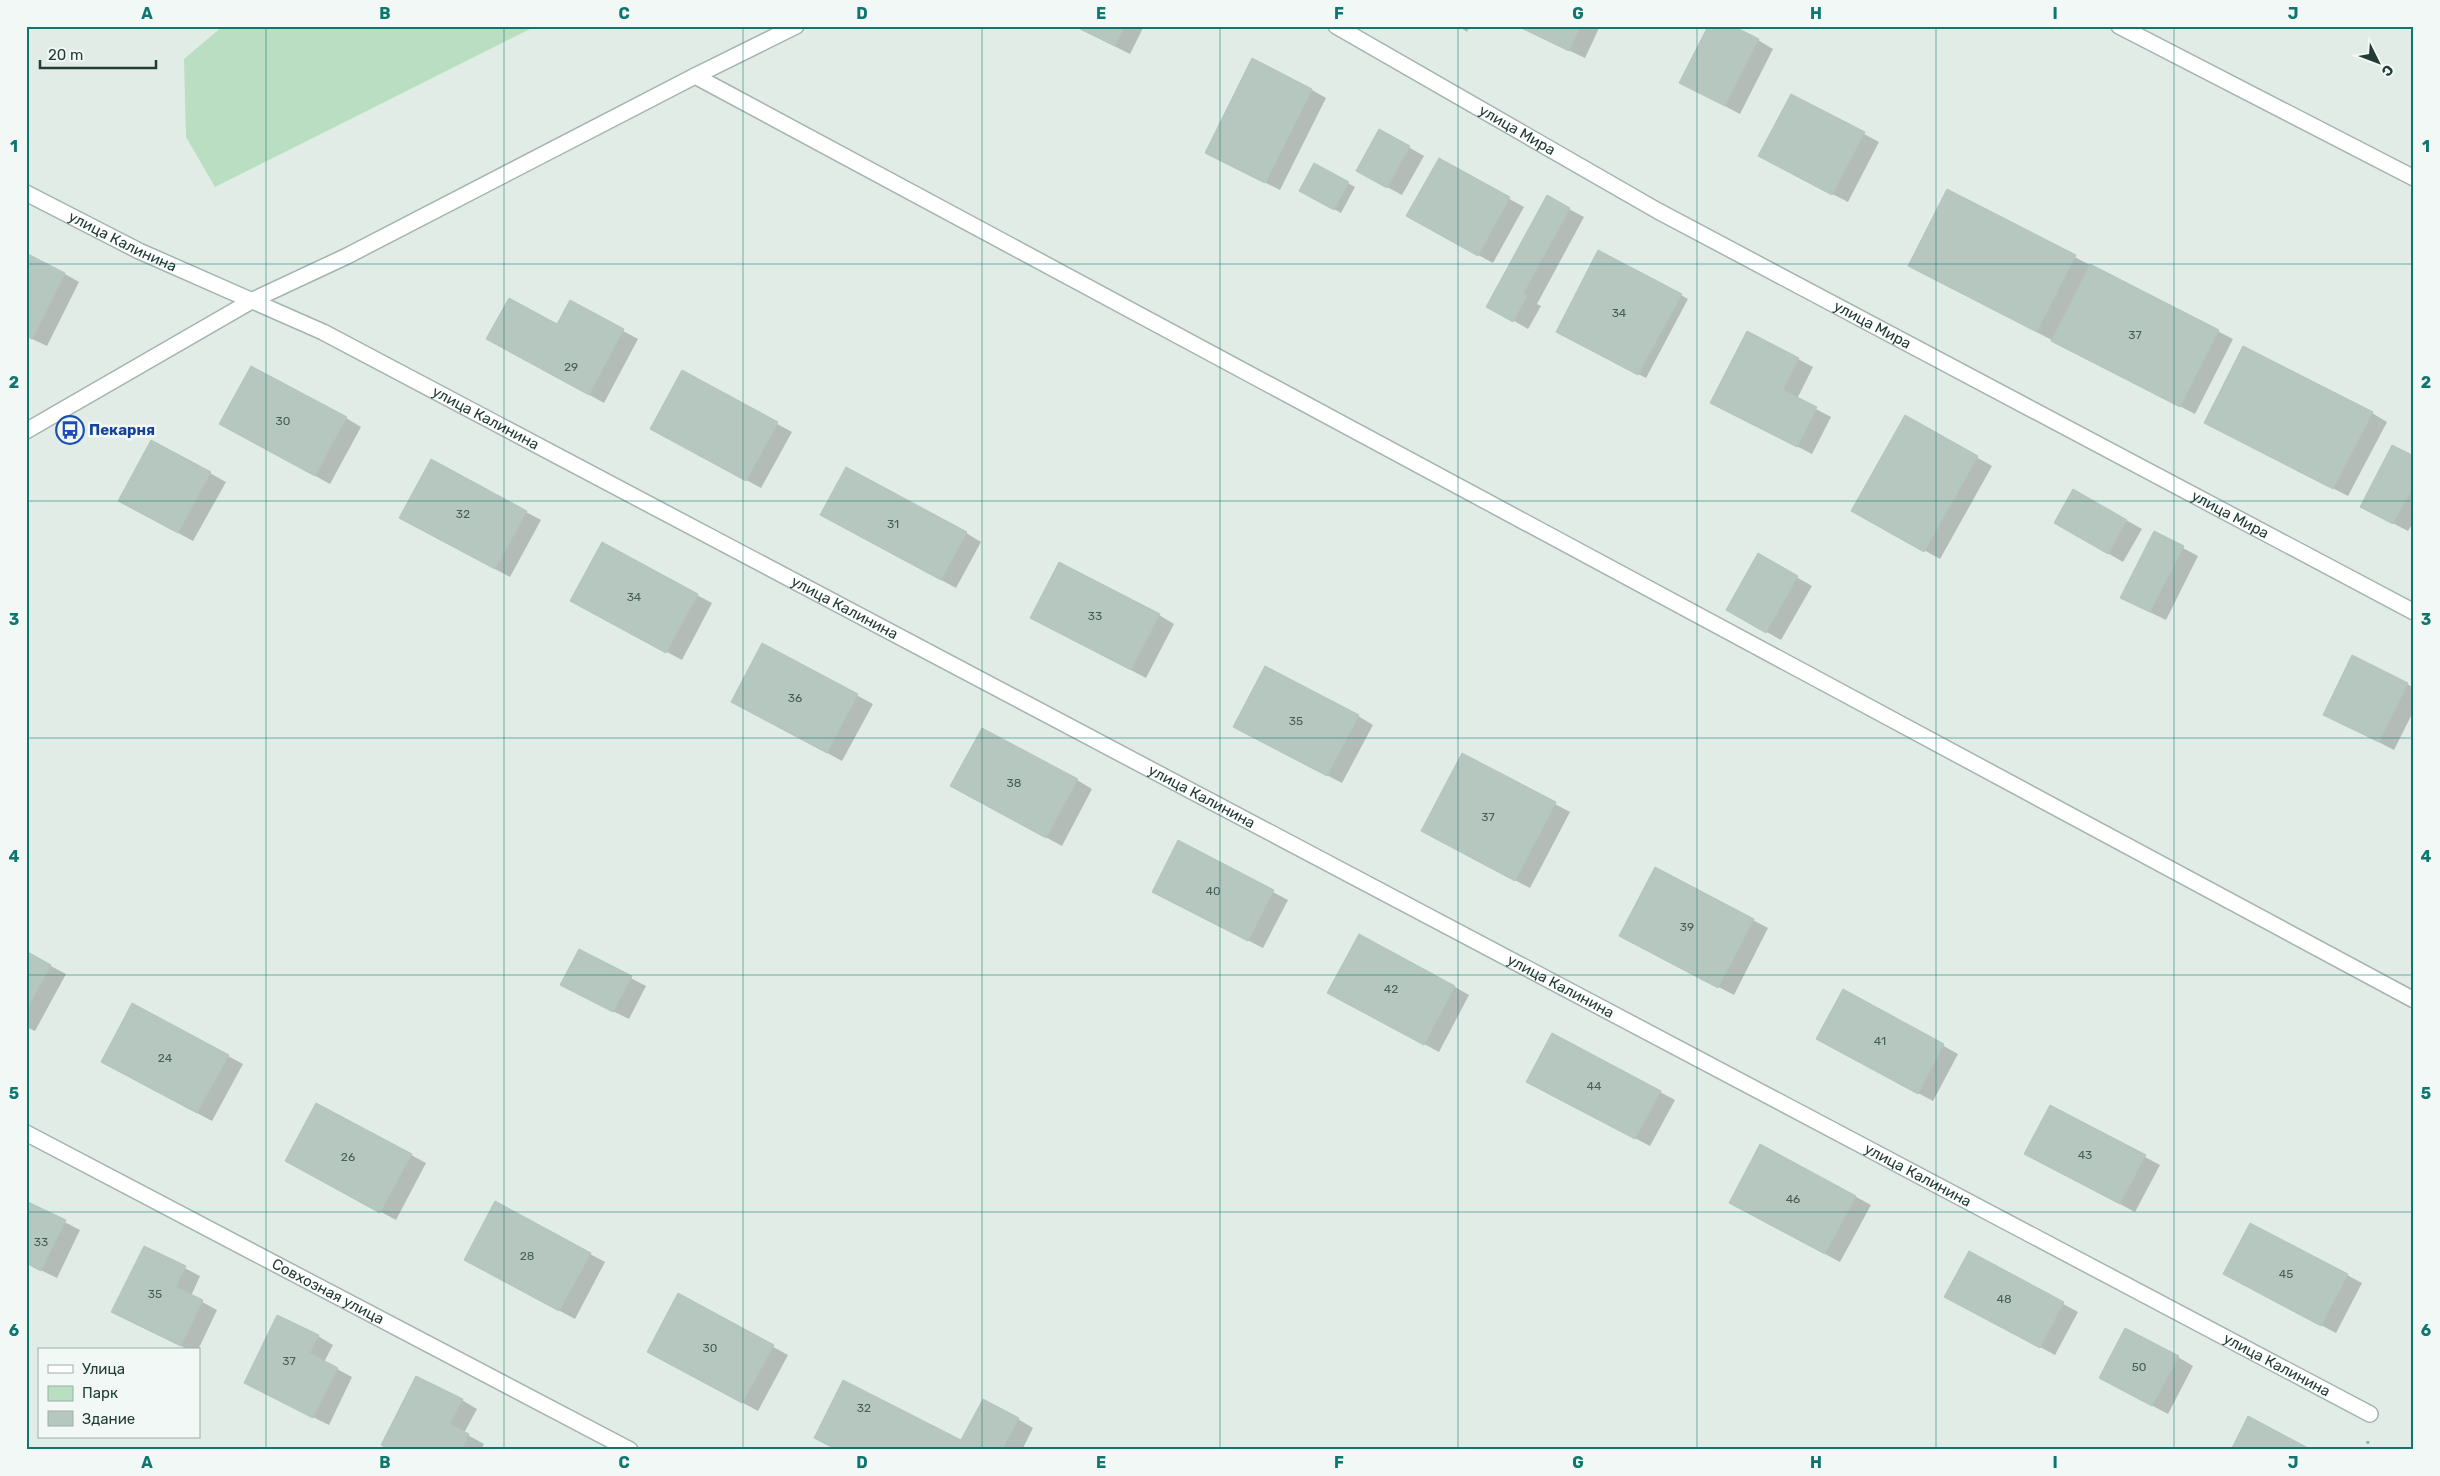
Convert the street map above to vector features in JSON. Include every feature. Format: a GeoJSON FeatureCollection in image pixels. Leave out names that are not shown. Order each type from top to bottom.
{"type":"FeatureCollection","features":[{"type":"Feature","properties":{"kind":"street"},"geometry":{"type":"LineString","coordinates":[[26,431],[253,300],[347,256],[695,76],[796,26]]}},
{"type":"Feature","properties":{"kind":"street","name":"улица Мира"},"geometry":{"type":"LineString","coordinates":[[1336,26],[1658,211],[2414,612]]}},
{"type":"Feature","properties":{"kind":"street"},"geometry":{"type":"LineString","coordinates":[[2119,26],[2414,178]]}},
{"type":"Feature","properties":{"kind":"street"},"geometry":{"type":"LineString","coordinates":[[695,76],[2414,1000]]}},
{"type":"Feature","properties":{"kind":"street","name":"улица Калинина"},"geometry":{"type":"LineString","coordinates":[[26,193],[139,251],[323,332],[2370,1414]]}},
{"type":"Feature","properties":{"kind":"street","name":"Совхозная улица"},"geometry":{"type":"LineString","coordinates":[[26,1133],[630,1450]]}},
{"type":"Feature","properties":{"kind":"green space"},"geometry":{"type":"Polygon","coordinates":[[[223,26],[536,26],[215,187],[186,137],[184,59],[223,26]]]}},
{"type":"Feature","properties":{"kind":"building"},"geometry":{"type":"Polygon","coordinates":[[[1074,26],[1125,26],[1115,46],[1074,26]]]}},
{"type":"Feature","properties":{"kind":"building"},"geometry":{"type":"Polygon","coordinates":[[[1517,26],[1581,26],[1569,51],[1517,26]]]}},
{"type":"Feature","properties":{"kind":"building"},"geometry":{"type":"Polygon","coordinates":[[[1708,26],[1733,26],[1759,39],[1725,106],[1679,83],[1708,26]]]}},
{"type":"Feature","properties":{"kind":"building"},"geometry":{"type":"Polygon","coordinates":[[[1252,58],[1312,89],[1265,183],[1205,153],[1252,58]]]}},
{"type":"Feature","properties":{"kind":"building"},"geometry":{"type":"Polygon","coordinates":[[[1791,94],[1865,132],[1832,195],[1758,156],[1791,94]]]}},
{"type":"Feature","properties":{"kind":"building"},"geometry":{"type":"Polygon","coordinates":[[[1379,129],[1410,146],[1387,188],[1356,171],[1379,129]]]}},
{"type":"Feature","properties":{"kind":"building"},"geometry":{"type":"Polygon","coordinates":[[[1439,158],[1510,197],[1478,256],[1406,216],[1439,158]]]}},
{"type":"Feature","properties":{"kind":"building"},"geometry":{"type":"Polygon","coordinates":[[[1314,163],[1349,182],[1334,210],[1299,191],[1314,163]]]}},
{"type":"Feature","properties":{"kind":"building"},"geometry":{"type":"Polygon","coordinates":[[[1947,189],[2076,255],[2037,332],[1908,266],[1947,189]]]}},
{"type":"Feature","properties":{"kind":"building"},"geometry":{"type":"Polygon","coordinates":[[[1547,195],[1570,208],[1523,294],[1527,296],[1513,322],[1486,307],[1547,195]]]}},
{"type":"Feature","properties":{"kind":"building"},"geometry":{"type":"Polygon","coordinates":[[[1598,250],[1682,294],[1638,375],[1556,332],[1598,250]]]}},
{"type":"Feature","properties":{"kind":"building"},"geometry":{"type":"Polygon","coordinates":[[[26,253],[65,273],[32,339],[26,336],[26,253]]]}},
{"type":"Feature","properties":{"kind":"building"},"geometry":{"type":"Polygon","coordinates":[[[2090,264],[2219,330],[2180,407],[2051,341],[2090,264]]]}},
{"type":"Feature","properties":{"kind":"building"},"geometry":{"type":"Polygon","coordinates":[[[509,298],[557,324],[570,300],[624,329],[589,395],[486,339],[509,298]]]}},
{"type":"Feature","properties":{"kind":"building"},"geometry":{"type":"Polygon","coordinates":[[[1747,331],[1799,358],[1783,390],[1817,407],[1797,447],[1710,403],[1747,331]]]}},
{"type":"Feature","properties":{"kind":"building"},"geometry":{"type":"Polygon","coordinates":[[[2243,346],[2373,412],[2333,489],[2204,423],[2243,346]]]}},
{"type":"Feature","properties":{"kind":"building"},"geometry":{"type":"Polygon","coordinates":[[[251,366],[347,417],[315,476],[219,424],[251,366]]]}},
{"type":"Feature","properties":{"kind":"building"},"geometry":{"type":"Polygon","coordinates":[[[682,370],[778,422],[746,481],[650,429],[682,370]]]}},
{"type":"Feature","properties":{"kind":"building"},"geometry":{"type":"Polygon","coordinates":[[[1905,415],[1978,456],[1924,552],[1851,511],[1905,415]]]}},
{"type":"Feature","properties":{"kind":"building"},"geometry":{"type":"Polygon","coordinates":[[[151,440],[211,472],[178,533],[118,501],[151,440]]]}},
{"type":"Feature","properties":{"kind":"building"},"geometry":{"type":"Polygon","coordinates":[[[2392,445],[2414,456],[2414,485],[2393,524],[2360,507],[2392,445]]]}},
{"type":"Feature","properties":{"kind":"building"},"geometry":{"type":"Polygon","coordinates":[[[431,459],[527,511],[495,569],[399,518],[431,459]]]}},
{"type":"Feature","properties":{"kind":"building"},"geometry":{"type":"Polygon","coordinates":[[[846,467],[967,532],[941,580],[820,515],[846,467]]]}},
{"type":"Feature","properties":{"kind":"building"},"geometry":{"type":"Polygon","coordinates":[[[2073,489],[2127,520],[2108,554],[2054,523],[2073,489]]]}},
{"type":"Feature","properties":{"kind":"building"},"geometry":{"type":"Polygon","coordinates":[[[2154,531],[2184,546],[2150,612],[2120,598],[2154,531]]]}},
{"type":"Feature","properties":{"kind":"building"},"geometry":{"type":"Polygon","coordinates":[[[602,542],[698,594],[666,653],[570,601],[602,542]]]}},
{"type":"Feature","properties":{"kind":"building"},"geometry":{"type":"Polygon","coordinates":[[[1758,553],[1798,576],[1766,633],[1726,610],[1758,553]]]}},
{"type":"Feature","properties":{"kind":"building"},"geometry":{"type":"Polygon","coordinates":[[[1059,562],[1160,614],[1131,670],[1030,618],[1059,562]]]}},
{"type":"Feature","properties":{"kind":"building"},"geometry":{"type":"Polygon","coordinates":[[[762,643],[858,694],[827,753],[731,702],[762,643]]]}},
{"type":"Feature","properties":{"kind":"building"},"geometry":{"type":"Polygon","coordinates":[[[2352,655],[2408,683],[2379,742],[2323,715],[2352,655]]]}},
{"type":"Feature","properties":{"kind":"building"},"geometry":{"type":"Polygon","coordinates":[[[1265,666],[1359,715],[1327,776],[1233,727],[1265,666]]]}},
{"type":"Feature","properties":{"kind":"building"},"geometry":{"type":"Polygon","coordinates":[[[982,728],[1078,779],[1046,838],[950,786],[982,728]]]}},
{"type":"Feature","properties":{"kind":"building"},"geometry":{"type":"Polygon","coordinates":[[[1462,753],[1556,802],[1515,881],[1421,831],[1462,753]]]}},
{"type":"Feature","properties":{"kind":"building"},"geometry":{"type":"Polygon","coordinates":[[[1178,840],[1274,890],[1248,941],[1152,892],[1178,840]]]}},
{"type":"Feature","properties":{"kind":"building"},"geometry":{"type":"Polygon","coordinates":[[[1655,867],[1754,919],[1718,988],[1619,936],[1655,867]]]}},
{"type":"Feature","properties":{"kind":"building"},"geometry":{"type":"Polygon","coordinates":[[[1359,934],[1455,986],[1424,1045],[1327,993],[1359,934]]]}},
{"type":"Feature","properties":{"kind":"building"},"geometry":{"type":"Polygon","coordinates":[[[579,949],[632,976],[613,1012],[560,985],[579,949]]]}},
{"type":"Feature","properties":{"kind":"building"},"geometry":{"type":"Polygon","coordinates":[[[26,951],[51,965],[26,1011],[26,951]]]}},
{"type":"Feature","properties":{"kind":"building"},"geometry":{"type":"Polygon","coordinates":[[[1843,989],[1944,1044],[1918,1094],[1816,1039],[1843,989]]]}},
{"type":"Feature","properties":{"kind":"building"},"geometry":{"type":"Polygon","coordinates":[[[132,1003],[229,1055],[197,1113],[101,1062],[132,1003]]]}},
{"type":"Feature","properties":{"kind":"building"},"geometry":{"type":"Polygon","coordinates":[[[1552,1033],[1661,1091],[1635,1139],[1526,1082],[1552,1033]]]}},
{"type":"Feature","properties":{"kind":"building"},"geometry":{"type":"Polygon","coordinates":[[[316,1103],[412,1154],[380,1213],[285,1161],[316,1103]]]}},
{"type":"Feature","properties":{"kind":"building"},"geometry":{"type":"Polygon","coordinates":[[[2050,1105],[2146,1155],[2120,1204],[2024,1154],[2050,1105]]]}},
{"type":"Feature","properties":{"kind":"building"},"geometry":{"type":"Polygon","coordinates":[[[1760,1144],[1856,1196],[1825,1254],[1729,1203],[1760,1144]]]}},
{"type":"Feature","properties":{"kind":"building"},"geometry":{"type":"Polygon","coordinates":[[[26,1201],[66,1220],[41,1271],[26,1263],[26,1201]]]}},
{"type":"Feature","properties":{"kind":"building"},"geometry":{"type":"Polygon","coordinates":[[[495,1201],[591,1253],[559,1311],[464,1260],[495,1201]]]}},
{"type":"Feature","properties":{"kind":"building"},"geometry":{"type":"Polygon","coordinates":[[[2250,1223],[2348,1274],[2321,1326],[2223,1274],[2250,1223]]]}},
{"type":"Feature","properties":{"kind":"building"},"geometry":{"type":"Polygon","coordinates":[[[144,1246],[186,1266],[176,1287],[203,1300],[181,1346],[111,1312],[144,1246]]]}},
{"type":"Feature","properties":{"kind":"building"},"geometry":{"type":"Polygon","coordinates":[[[1969,1251],[2064,1302],[2040,1348],[1944,1297],[1969,1251]]]}},
{"type":"Feature","properties":{"kind":"building"},"geometry":{"type":"Polygon","coordinates":[[[678,1293],[774,1345],[742,1403],[647,1352],[678,1293]]]}},
{"type":"Feature","properties":{"kind":"building"},"geometry":{"type":"Polygon","coordinates":[[[277,1315],[319,1335],[310,1353],[338,1368],[313,1418],[244,1383],[277,1315]]]}},
{"type":"Feature","properties":{"kind":"building"},"geometry":{"type":"Polygon","coordinates":[[[2125,1328],[2179,1356],[2152,1406],[2099,1378],[2125,1328]]]}},
{"type":"Feature","properties":{"kind":"building"},"geometry":{"type":"Polygon","coordinates":[[[416,1376],[463,1399],[450,1424],[469,1434],[462,1450],[391,1450],[381,1445],[416,1376]]]}},
{"type":"Feature","properties":{"kind":"building"},"geometry":{"type":"Polygon","coordinates":[[[843,1380],[961,1440],[983,1399],[1019,1418],[1002,1450],[837,1450],[814,1438],[843,1380]]]}},
{"type":"Feature","properties":{"kind":"building"},"geometry":{"type":"Polygon","coordinates":[[[2248,1416],[2312,1450],[2231,1450],[2248,1416]]]}},
{"type":"Feature","properties":{"kind":"place","name":"Пекарня"},"geometry":{"type":"Point","coordinates":[70,430]}}]}
